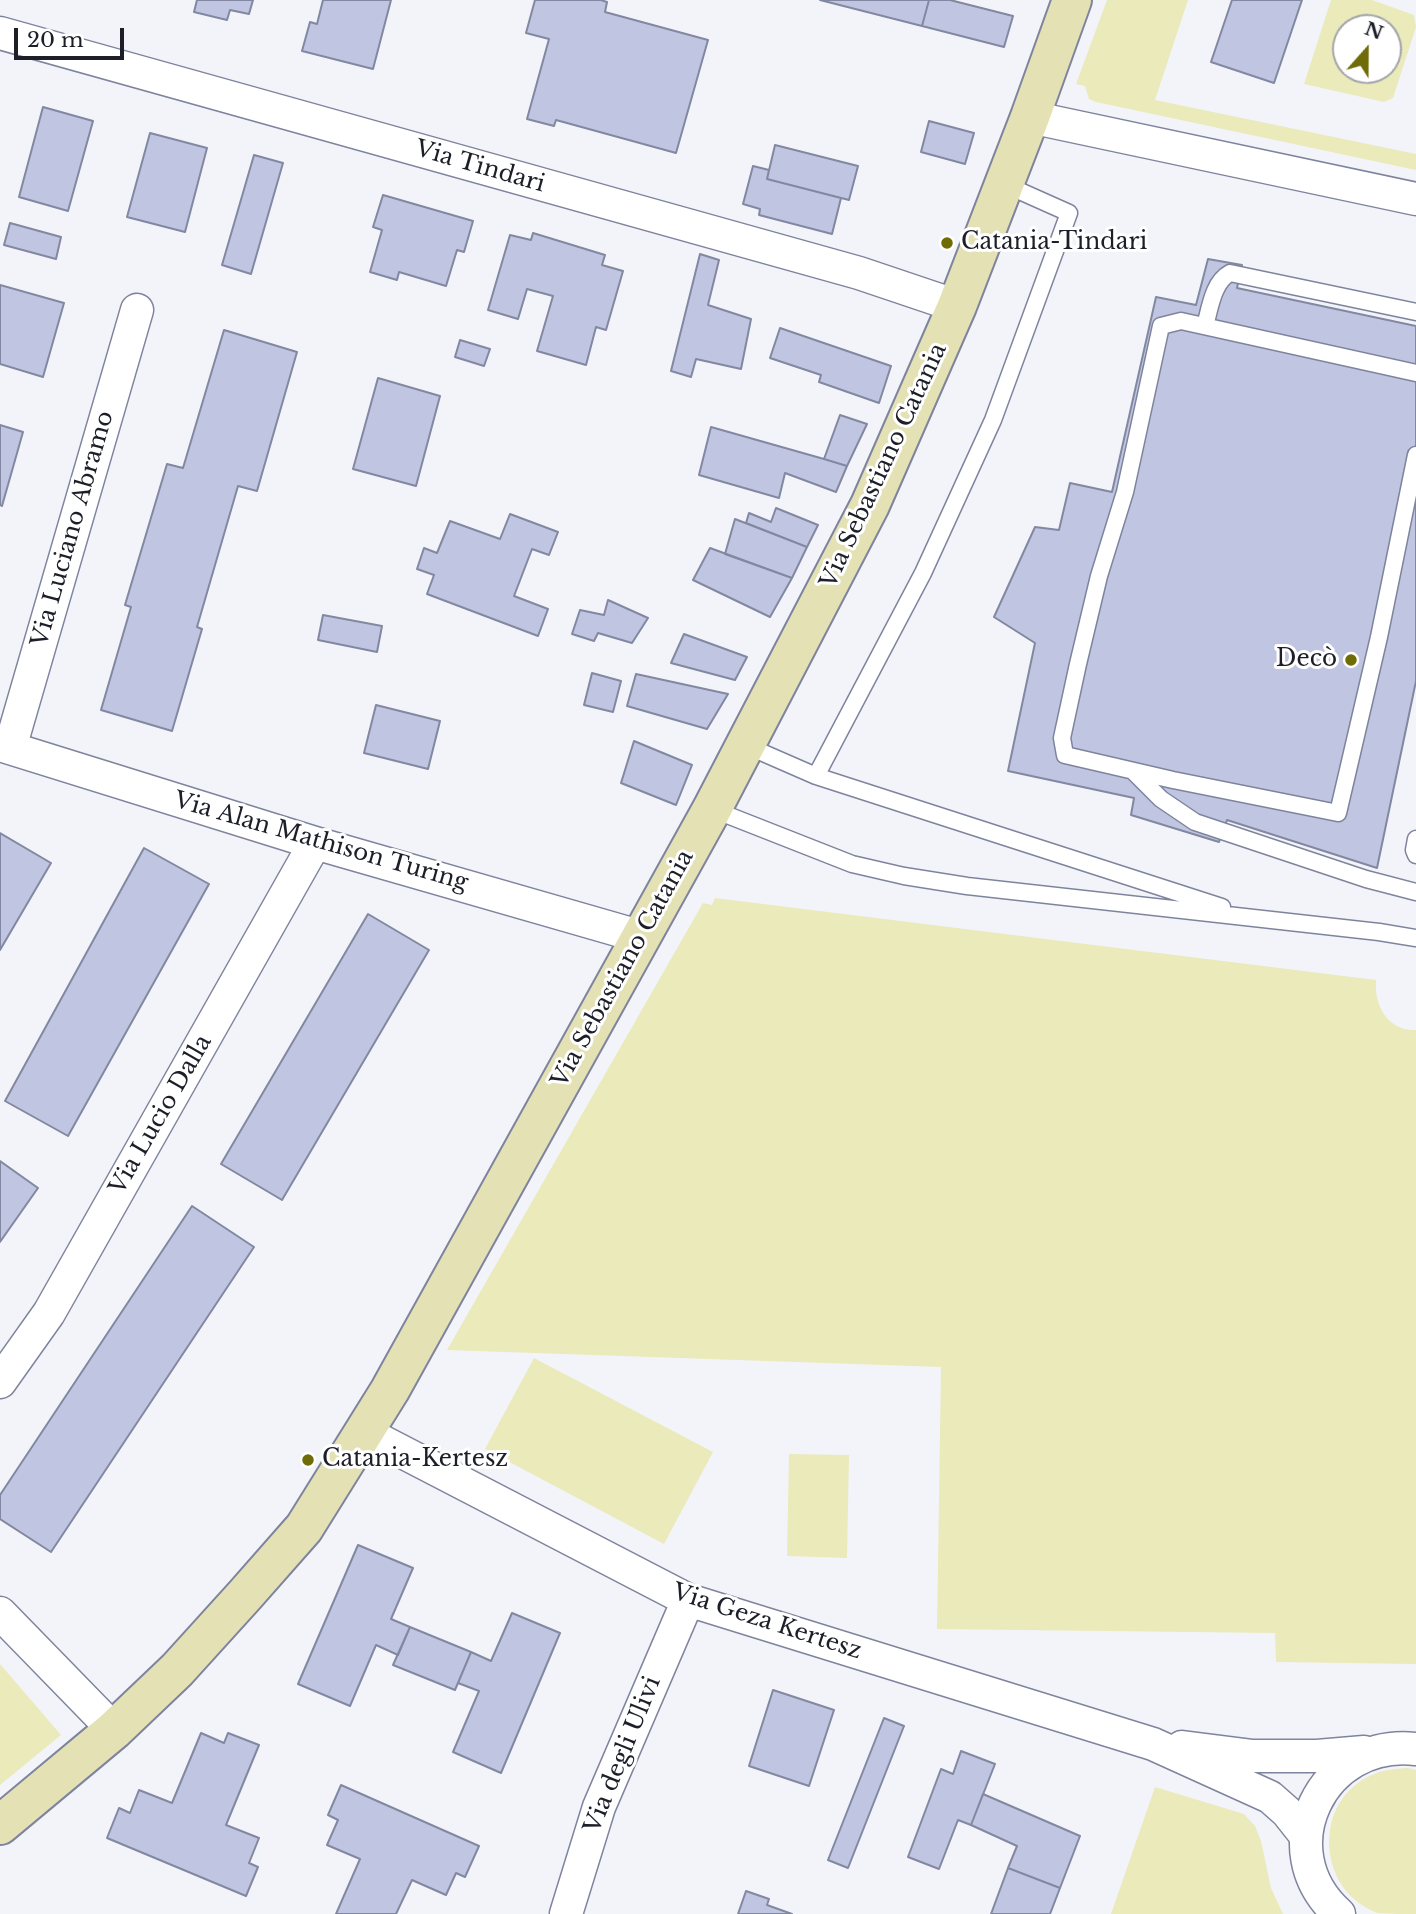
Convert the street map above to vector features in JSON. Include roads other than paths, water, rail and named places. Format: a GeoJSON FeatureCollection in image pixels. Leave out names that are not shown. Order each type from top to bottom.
{"type":"FeatureCollection","features":[{"type":"Feature","properties":{"kind":"main road","name":"Via Sebastiano Catania"},"geometry":{"type":"LineString","coordinates":[[0,1825],[114,1730],[177,1671],[304,1528],[390,1390],[712,809],[870,505],[957,306],[1072,0]]}},
{"type":"Feature","properties":{"kind":"street","name":"Via Tindari"},"geometry":{"type":"LineString","coordinates":[[0,33],[859,273],[957,306]]}},
{"type":"Feature","properties":{"kind":"street"},"geometry":{"type":"LineString","coordinates":[[1030,117],[1416,199]]}},
{"type":"Feature","properties":{"kind":"street","name":"Via Luciano Abramo"},"geometry":{"type":"LineString","coordinates":[[5,747],[137,310]]}},
{"type":"Feature","properties":{"kind":"street","name":"Via Alan Mathison Turing"},"geometry":{"type":"LineString","coordinates":[[5,747],[315,843],[642,937]]}},
{"type":"Feature","properties":{"kind":"street","name":"Via Lucio Dalla"},"geometry":{"type":"LineString","coordinates":[[0,1382],[49,1313],[315,843]]}},
{"type":"Feature","properties":{"kind":"street","name":"Via Geza Kertesz"},"geometry":{"type":"LineString","coordinates":[[364,1432],[688,1600],[1153,1744]]}},
{"type":"Feature","properties":{"kind":"street","name":"Via degli Ulivi"},"geometry":{"type":"LineString","coordinates":[[566,1914],[599,1807],[688,1600]]}},
{"type":"Feature","properties":{"kind":"street"},"geometry":{"type":"LineString","coordinates":[[0,1613],[114,1730]]}},
{"type":"Feature","properties":{"kind":"street"},"geometry":{"type":"LineString","coordinates":[[1153,1744],[1254,1756],[1317,1756],[1402,1747]]}},
{"type":"Feature","properties":{"kind":"street"},"geometry":{"type":"LineString","coordinates":[[1153,1744],[1270,1797],[1287,1812],[1306,1836]]}},
{"type":"Feature","properties":{"kind":"street"},"geometry":{"type":"LineString","coordinates":[[1339,1914],[1315,1885],[1307,1861],[1306,1836],[1310,1814],[1320,1793],[1335,1775],[1353,1761],[1402,1747]]}},
{"type":"Feature","properties":{"kind":"lane"},"geometry":{"type":"LineString","coordinates":[[816,776],[923,573],[993,420],[1069,213],[1004,184]]}},
{"type":"Feature","properties":{"kind":"lane"},"geometry":{"type":"LineString","coordinates":[[1205,326],[1217,287],[1223,277],[1230,273],[1416,313]]}},
{"type":"Feature","properties":{"kind":"lane"},"geometry":{"type":"LineString","coordinates":[[1416,373],[1181,321],[1161,326],[1125,492],[1098,576],[1062,738],[1065,755],[1338,813],[1379,637],[1416,455]]}},
{"type":"Feature","properties":{"kind":"lane"},"geometry":{"type":"LineString","coordinates":[[745,746],[816,776],[1254,918]]}},
{"type":"Feature","properties":{"kind":"lane"},"geometry":{"type":"LineString","coordinates":[[1133,771],[1161,800],[1195,822],[1366,879],[1416,892]]}},
{"type":"Feature","properties":{"kind":"lane"},"geometry":{"type":"LineString","coordinates":[[712,809],[852,864],[904,876],[967,886],[1416,938]]}},
{"type":"Feature","properties":{"kind":"lane"},"geometry":{"type":"LineString","coordinates":[[1416,839],[1416,855]]}},
{"type":"Feature","properties":{"kind":"place","name":"Catania-Tindari"},"geometry":{"type":"Point","coordinates":[947,243]}},
{"type":"Feature","properties":{"kind":"place","name":"Decò"},"geometry":{"type":"Point","coordinates":[1351,660]}},
{"type":"Feature","properties":{"kind":"place","name":"Catania-Kertesz"},"geometry":{"type":"Point","coordinates":[308,1460]}}]}
